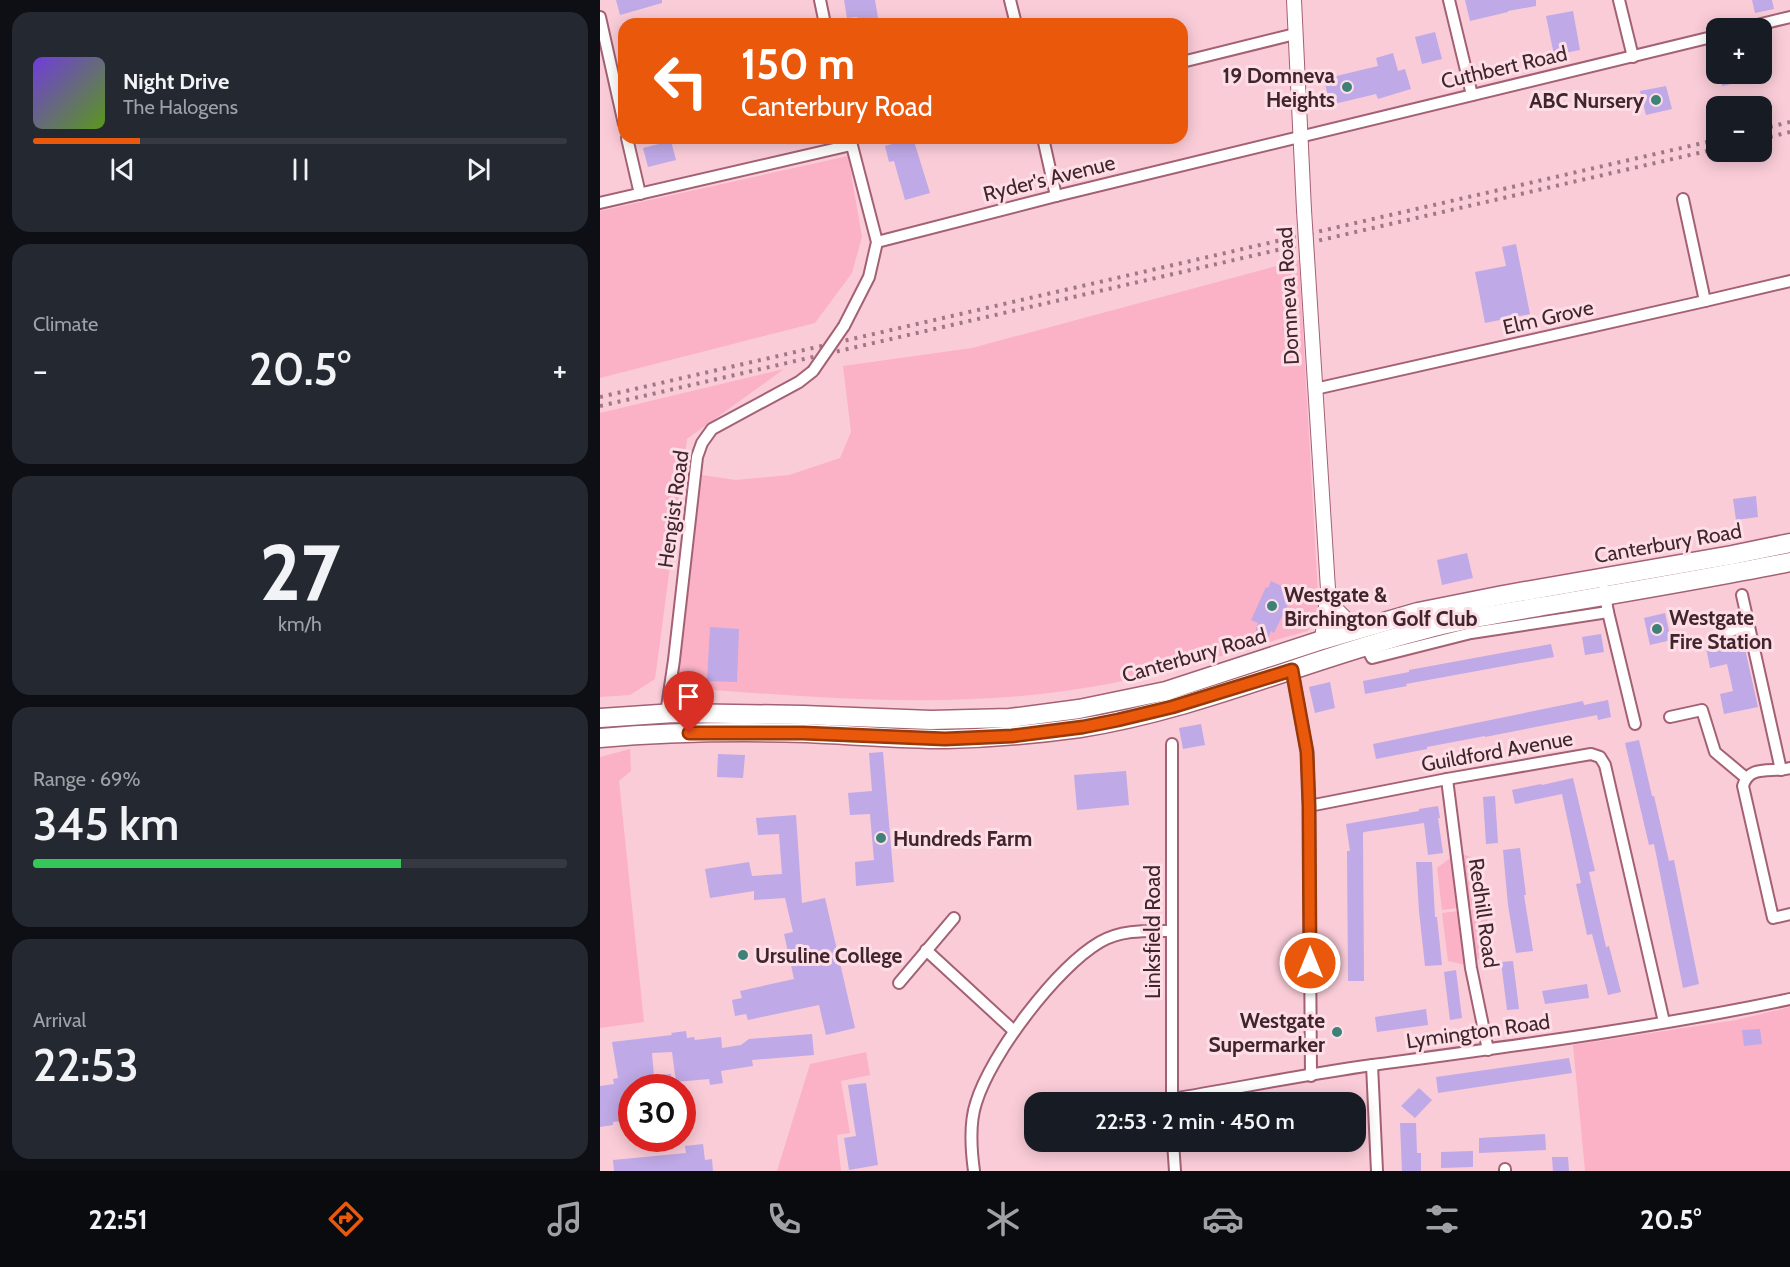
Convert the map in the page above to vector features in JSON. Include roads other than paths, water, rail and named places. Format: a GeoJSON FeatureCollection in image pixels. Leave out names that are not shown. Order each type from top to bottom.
{"type":"FeatureCollection","features":[{"type":"Feature","properties":{"kind":"highway","name":"Canterbury Road"},"geometry":{"type":"LineString","coordinates":[[1605,595],[1790,543]]}},
{"type":"Feature","properties":{"kind":"highway","name":"Canterbury Road"},"geometry":{"type":"LineString","coordinates":[[600,738],[669,733],[803,733],[945,739],[1012,736],[1083,727],[1172,707],[1292,670],[1418,612],[1503,595],[1605,595],[1790,562]]}},
{"type":"Feature","properties":{"kind":"highway","name":"Canterbury Road"},"geometry":{"type":"LineString","coordinates":[[600,718],[666,714],[792,714],[931,720],[1010,718],[1079,709],[1167,691],[1322,640],[1361,637]]}},
{"type":"Feature","properties":{"kind":"street"},"geometry":{"type":"LineString","coordinates":[[820,0],[824,18]]}},
{"type":"Feature","properties":{"kind":"street"},"geometry":{"type":"LineString","coordinates":[[1010,0],[1014,18]]}},
{"type":"Feature","properties":{"kind":"street","name":"Domneva Road"},"geometry":{"type":"LineString","coordinates":[[1294,0],[1304,210],[1328,589],[1322,640]]}},
{"type":"Feature","properties":{"kind":"street"},"geometry":{"type":"LineString","coordinates":[[1449,0],[1472,95]]}},
{"type":"Feature","properties":{"kind":"street"},"geometry":{"type":"LineString","coordinates":[[1619,0],[1632,57]]}},
{"type":"Feature","properties":{"kind":"street"},"geometry":{"type":"LineString","coordinates":[[600,17],[618,97]]}},
{"type":"Feature","properties":{"kind":"street"},"geometry":{"type":"LineString","coordinates":[[1772,21],[1790,17]]}},
{"type":"Feature","properties":{"kind":"street"},"geometry":{"type":"LineString","coordinates":[[1188,61],[1295,34]]}},
{"type":"Feature","properties":{"kind":"street","name":"Cuthbert Road"},"geometry":{"type":"LineString","coordinates":[[1301,136],[1706,38]]}},
{"type":"Feature","properties":{"kind":"street","name":"Ryder's Avenue"},"geometry":{"type":"LineString","coordinates":[[877,242],[1301,136]]}},
{"type":"Feature","properties":{"kind":"street"},"geometry":{"type":"LineString","coordinates":[[628,144],[640,194]]}},
{"type":"Feature","properties":{"kind":"street"},"geometry":{"type":"LineString","coordinates":[[600,202],[842,144]]}},
{"type":"Feature","properties":{"kind":"street","name":"Hengist Road"},"geometry":{"type":"LineString","coordinates":[[666,714],[697,457],[702,443],[712,429],[813,371],[844,326],[869,277],[877,242],[851,144]]}},
{"type":"Feature","properties":{"kind":"street"},"geometry":{"type":"LineString","coordinates":[[1044,144],[1056,196]]}},
{"type":"Feature","properties":{"kind":"street"},"geometry":{"type":"LineString","coordinates":[[1683,199],[1705,301]]}},
{"type":"Feature","properties":{"kind":"street","name":"Elm Grove"},"geometry":{"type":"LineString","coordinates":[[1315,389],[1790,280]]}},
{"type":"Feature","properties":{"kind":"street","name":"Domneva Road"},"geometry":{"type":"LineString","coordinates":[[1328,589],[1336,609],[1361,637]]}},
{"type":"Feature","properties":{"kind":"street"},"geometry":{"type":"LineString","coordinates":[[1742,594],[1748,627],[1785,769],[1751,773],[1743,786],[1773,918],[1790,914]]}},
{"type":"Feature","properties":{"kind":"street"},"geometry":{"type":"LineString","coordinates":[[1605,595],[1635,724]]}},
{"type":"Feature","properties":{"kind":"street","name":"Canterbury Road"},"geometry":{"type":"LineString","coordinates":[[1361,637],[1372,658],[1605,595]]}},
{"type":"Feature","properties":{"kind":"street"},"geometry":{"type":"LineString","coordinates":[[1724,633],[1748,627]]}},
{"type":"Feature","properties":{"kind":"street"},"geometry":{"type":"LineString","coordinates":[[1292,670],[1307,752],[1311,1076]]}},
{"type":"Feature","properties":{"kind":"street"},"geometry":{"type":"LineString","coordinates":[[1670,717],[1702,710],[1715,752],[1746,778]]}},
{"type":"Feature","properties":{"kind":"street","name":"Linksfield Road"},"geometry":{"type":"LineString","coordinates":[[1172,744],[1167,762],[1172,931],[1172,1092]]}},
{"type":"Feature","properties":{"kind":"street","name":"Guildford Avenue"},"geometry":{"type":"LineString","coordinates":[[1309,806],[1591,754],[1600,757],[1605,765],[1664,1022]]}},
{"type":"Feature","properties":{"kind":"street","name":"Redhill Road"},"geometry":{"type":"LineString","coordinates":[[1447,779],[1471,968],[1488,1050]]}},
{"type":"Feature","properties":{"kind":"street"},"geometry":{"type":"LineString","coordinates":[[899,983],[954,918]]}},
{"type":"Feature","properties":{"kind":"street"},"geometry":{"type":"LineString","coordinates":[[974,1171],[971,1133],[975,1104],[989,1069],[1014,1031],[1069,968],[1101,942],[1117,935],[1136,931],[1172,931]]}},
{"type":"Feature","properties":{"kind":"street"},"geometry":{"type":"LineString","coordinates":[[926,950],[1014,1031]]}},
{"type":"Feature","properties":{"kind":"street","name":"Lymington Road"},"geometry":{"type":"LineString","coordinates":[[1222,1092],[1372,1065],[1488,1050],[1726,1013],[1790,999]]}},
{"type":"Feature","properties":{"kind":"street"},"geometry":{"type":"LineString","coordinates":[[1372,1065],[1377,1171]]}},
{"type":"Feature","properties":{"kind":"street"},"geometry":{"type":"LineString","coordinates":[[1173,1152],[1174,1171]]}},
{"type":"Feature","properties":{"kind":"railway"},"geometry":{"type":"LineString","coordinates":[[1772,126],[1790,122]]}},
{"type":"Feature","properties":{"kind":"railway"},"geometry":{"type":"LineString","coordinates":[[1772,136],[1790,132]]}},
{"type":"Feature","properties":{"kind":"railway"},"geometry":{"type":"LineString","coordinates":[[600,397],[1706,142]]}},
{"type":"Feature","properties":{"kind":"railway"},"geometry":{"type":"LineString","coordinates":[[600,406],[1706,151]]}},
{"type":"Feature","properties":{"kind":"place","name":"19 Domneva Heights"},"geometry":{"type":"Point","coordinates":[1347,87]}},
{"type":"Feature","properties":{"kind":"place","name":"ABC Nursery"},"geometry":{"type":"Point","coordinates":[1656,100]}},
{"type":"Feature","properties":{"kind":"place","name":"Westgate & Birchington Golf Club"},"geometry":{"type":"Point","coordinates":[1272,606]}},
{"type":"Feature","properties":{"kind":"place","name":"Westgate Fire Station"},"geometry":{"type":"Point","coordinates":[1657,629]}},
{"type":"Feature","properties":{"kind":"place","name":"Hundreds Farm"},"geometry":{"type":"Point","coordinates":[881,838]}},
{"type":"Feature","properties":{"kind":"place","name":"Ursuline College"},"geometry":{"type":"Point","coordinates":[743,955]}},
{"type":"Feature","properties":{"kind":"place","name":"Westgate Supermarker"},"geometry":{"type":"Point","coordinates":[1337,1032]}}]}
